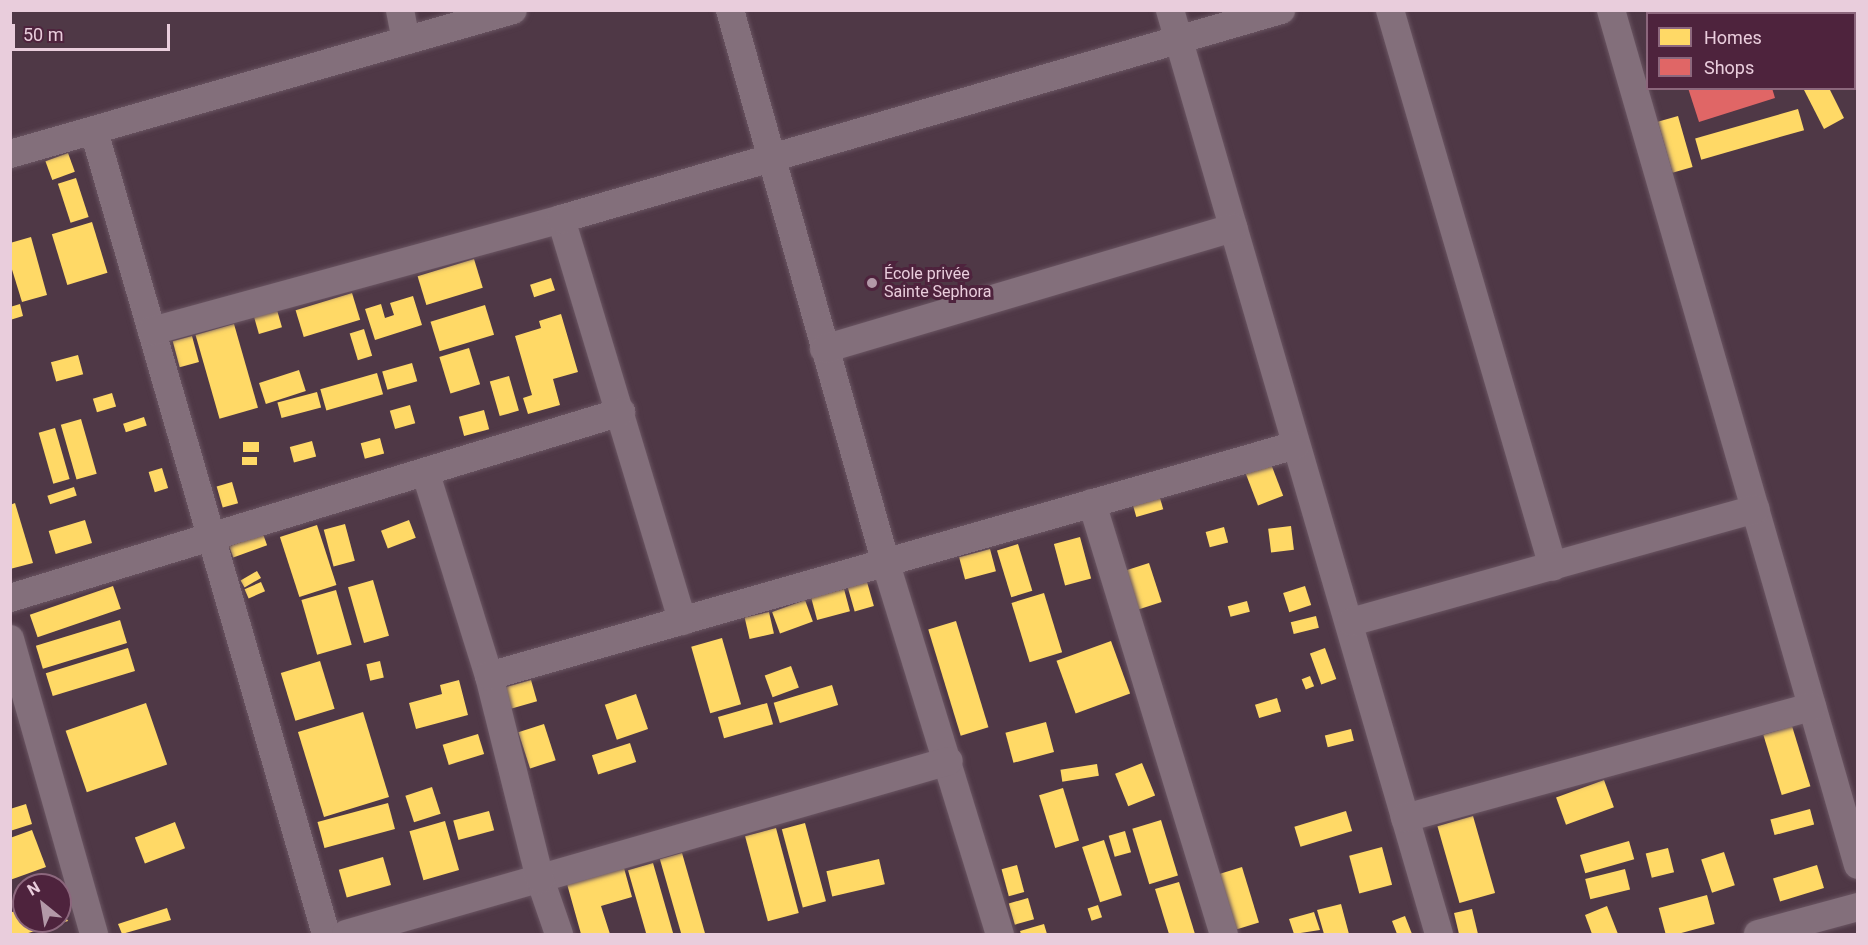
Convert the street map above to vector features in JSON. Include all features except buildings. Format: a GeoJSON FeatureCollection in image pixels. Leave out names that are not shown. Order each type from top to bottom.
{"type":"FeatureCollection","features":[{"type":"Feature","properties":{"kind":"street"},"geometry":{"type":"LineString","coordinates":[[400,10],[406,40]]}},
{"type":"Feature","properties":{"kind":"street"},"geometry":{"type":"LineString","coordinates":[[10,154],[513,10]]}},
{"type":"Feature","properties":{"kind":"street"},"geometry":{"type":"LineString","coordinates":[[730,10],[886,564],[949,761],[1000,934]]}},
{"type":"Feature","properties":{"kind":"street"},"geometry":{"type":"LineString","coordinates":[[1170,10],[1296,445],[1351,622],[1404,818],[1439,934]]}},
{"type":"Feature","properties":{"kind":"street"},"geometry":{"type":"LineString","coordinates":[[152,331],[561,219],[1281,10]]}},
{"type":"Feature","properties":{"kind":"street"},"geometry":{"type":"LineString","coordinates":[[1390,10],[1553,567]]}},
{"type":"Feature","properties":{"kind":"street"},"geometry":{"type":"LineString","coordinates":[[1611,10],[1857,865]]}},
{"type":"Feature","properties":{"kind":"street"},"geometry":{"type":"LineString","coordinates":[[94,131],[326,934]]}},
{"type":"Feature","properties":{"kind":"street"},"geometry":{"type":"LineString","coordinates":[[561,219],[621,412],[682,621]]}},
{"type":"Feature","properties":{"kind":"street"},"geometry":{"type":"LineString","coordinates":[[824,349],[1233,228]]}},
{"type":"Feature","properties":{"kind":"street"},"geometry":{"type":"LineString","coordinates":[[10,598],[426,474],[621,412]]}},
{"type":"Feature","properties":{"kind":"street"},"geometry":{"type":"LineString","coordinates":[[489,676],[1296,445]]}},
{"type":"Feature","properties":{"kind":"street"},"geometry":{"type":"LineString","coordinates":[[426,474],[489,676],[540,879],[559,934]]}},
{"type":"Feature","properties":{"kind":"street"},"geometry":{"type":"LineString","coordinates":[[1092,502],[1224,934]]}},
{"type":"Feature","properties":{"kind":"street"},"geometry":{"type":"LineString","coordinates":[[1351,622],[1755,509]]}},
{"type":"Feature","properties":{"kind":"street"},"geometry":{"type":"LineString","coordinates":[[10,639],[94,934]]}},
{"type":"Feature","properties":{"kind":"street"},"geometry":{"type":"LineString","coordinates":[[1404,818],[1812,706]]}},
{"type":"Feature","properties":{"kind":"street"},"geometry":{"type":"LineString","coordinates":[[346,934],[949,761]]}},
{"type":"Feature","properties":{"kind":"street"},"geometry":{"type":"LineString","coordinates":[[1758,934],[1857,907]]}},
{"type":"Feature","properties":{"kind":"place","name":"École privée Sainte Sephora"},"geometry":{"type":"Point","coordinates":[872,283]}}]}
